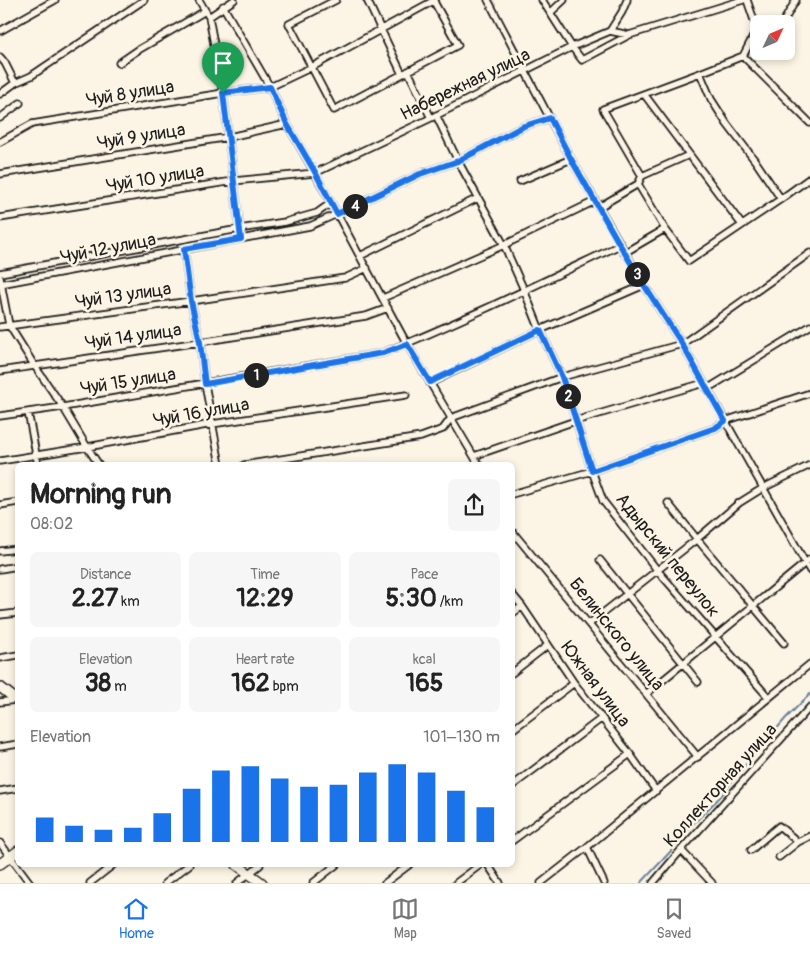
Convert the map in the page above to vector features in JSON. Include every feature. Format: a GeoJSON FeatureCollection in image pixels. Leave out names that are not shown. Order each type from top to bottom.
{"type":"FeatureCollection","features":[{"type":"Feature","properties":{"kind":"street"},"geometry":{"type":"LineString","coordinates":[[0,31],[55,0]]}},
{"type":"Feature","properties":{"kind":"street"},"geometry":{"type":"LineString","coordinates":[[0,94],[15,83],[31,76],[144,0]]}},
{"type":"Feature","properties":{"kind":"street"},"geometry":{"type":"LineString","coordinates":[[199,0],[207,14],[223,93],[241,239]]}},
{"type":"Feature","properties":{"kind":"street"},"geometry":{"type":"LineString","coordinates":[[119,63],[138,50],[234,0]]}},
{"type":"Feature","properties":{"kind":"street"},"geometry":{"type":"LineString","coordinates":[[336,0],[289,24],[334,110],[458,45],[434,0]]}},
{"type":"Feature","properties":{"kind":"street","name":"Адырский переулок"},"geometry":{"type":"LineString","coordinates":[[367,0],[405,73],[433,116],[504,245],[562,377],[603,501],[658,570],[769,698]]}},
{"type":"Feature","properties":{"kind":"street","name":"Чуй 8 улица"},"geometry":{"type":"LineString","coordinates":[[0,142],[32,124],[270,87],[312,67],[434,0]]}},
{"type":"Feature","properties":{"kind":"street"},"geometry":{"type":"LineString","coordinates":[[488,0],[571,159],[624,253],[682,344],[763,488],[808,561],[810,571]]}},
{"type":"Feature","properties":{"kind":"street"},"geometry":{"type":"LineString","coordinates":[[542,0],[582,60],[629,35],[745,0],[752,15]]}},
{"type":"Feature","properties":{"kind":"street"},"geometry":{"type":"LineString","coordinates":[[550,13],[564,0]]}},
{"type":"Feature","properties":{"kind":"street"},"geometry":{"type":"LineString","coordinates":[[627,0],[622,12],[610,30],[629,35]]}},
{"type":"Feature","properties":{"kind":"street"},"geometry":{"type":"LineString","coordinates":[[787,15],[796,0]]}},
{"type":"Feature","properties":{"kind":"street"},"geometry":{"type":"LineString","coordinates":[[223,6],[270,87],[287,124],[315,172],[407,344],[478,462]]}},
{"type":"Feature","properties":{"kind":"street","name":"Набережная улица"},"geometry":{"type":"LineString","coordinates":[[315,172],[610,30]]}},
{"type":"Feature","properties":{"kind":"street"},"geometry":{"type":"LineString","coordinates":[[642,176],[603,109],[743,56],[750,43]]}},
{"type":"Feature","properties":{"kind":"street"},"geometry":{"type":"LineString","coordinates":[[743,56],[810,123]]}},
{"type":"Feature","properties":{"kind":"street"},"geometry":{"type":"LineString","coordinates":[[0,57],[15,83]]}},
{"type":"Feature","properties":{"kind":"street"},"geometry":{"type":"LineString","coordinates":[[700,73],[710,98],[781,199]]}},
{"type":"Feature","properties":{"kind":"street"},"geometry":{"type":"LineString","coordinates":[[644,94],[742,225]]}},
{"type":"Feature","properties":{"kind":"street"},"geometry":{"type":"LineString","coordinates":[[0,118],[20,103]]}},
{"type":"Feature","properties":{"kind":"street","name":"Чуй 12 улица"},"geometry":{"type":"LineString","coordinates":[[0,282],[310,226],[420,174],[458,161],[524,126],[550,118]]}},
{"type":"Feature","properties":{"kind":"street","name":"Чуй 9 улица"},"geometry":{"type":"LineString","coordinates":[[0,174],[229,137],[287,124]]}},
{"type":"Feature","properties":{"kind":"street"},"geometry":{"type":"LineString","coordinates":[[599,207],[638,184],[642,176],[689,155]]}},
{"type":"Feature","properties":{"kind":"street"},"geometry":{"type":"LineString","coordinates":[[520,181],[571,159]]}},
{"type":"Feature","properties":{"kind":"street","name":"Чуй 10 улица"},"geometry":{"type":"LineString","coordinates":[[0,218],[234,181],[315,172]]}},
{"type":"Feature","properties":{"kind":"street"},"geometry":{"type":"LineString","coordinates":[[638,184],[665,229],[689,261],[810,178]]}},
{"type":"Feature","properties":{"kind":"street"},"geometry":{"type":"LineString","coordinates":[[360,256],[478,198]]}},
{"type":"Feature","properties":{"kind":"street"},"geometry":{"type":"LineString","coordinates":[[383,298],[504,245],[595,201]]}},
{"type":"Feature","properties":{"kind":"street"},"geometry":{"type":"LineString","coordinates":[[0,273],[285,222],[317,213],[331,203]]}},
{"type":"Feature","properties":{"kind":"street"},"geometry":{"type":"LineString","coordinates":[[624,253],[665,229]]}},
{"type":"Feature","properties":{"kind":"street","name":"Чуй 15 улица"},"geometry":{"type":"LineString","coordinates":[[0,416],[205,384],[383,353],[407,344],[620,245]]}},
{"type":"Feature","properties":{"kind":"street"},"geometry":{"type":"LineString","coordinates":[[184,249],[191,301],[200,342],[205,384],[219,462]]}},
{"type":"Feature","properties":{"kind":"street"},"geometry":{"type":"LineString","coordinates":[[263,462],[420,437],[443,429],[451,418],[562,377],[682,344],[810,253]]}},
{"type":"Feature","properties":{"kind":"street","name":"Чуй 13 улица"},"geometry":{"type":"LineString","coordinates":[[0,327],[345,278],[367,268]]}},
{"type":"Feature","properties":{"kind":"street"},"geometry":{"type":"LineString","coordinates":[[0,282],[9,325],[97,462]]}},
{"type":"Feature","properties":{"kind":"street"},"geometry":{"type":"LineString","coordinates":[[430,382],[540,330],[644,285]]}},
{"type":"Feature","properties":{"kind":"street","name":"Чуй 14 улица"},"geometry":{"type":"LineString","coordinates":[[0,371],[366,316],[388,308]]}},
{"type":"Feature","properties":{"kind":"street"},"geometry":{"type":"LineString","coordinates":[[474,456],[575,421],[706,386],[810,326]]}},
{"type":"Feature","properties":{"kind":"street"},"geometry":{"type":"LineString","coordinates":[[515,493],[592,471],[715,428],[725,421],[810,393]]}},
{"type":"Feature","properties":{"kind":"street","name":"Чуй 16 улица"},"geometry":{"type":"LineString","coordinates":[[0,460],[87,447],[212,424],[406,395]]}},
{"type":"Feature","properties":{"kind":"street"},"geometry":{"type":"LineString","coordinates":[[28,412],[37,462]]}},
{"type":"Feature","properties":{"kind":"street"},"geometry":{"type":"LineString","coordinates":[[589,624],[739,504],[763,488],[810,465]]}},
{"type":"Feature","properties":{"kind":"street"},"geometry":{"type":"LineString","coordinates":[[0,505],[15,502]]}},
{"type":"Feature","properties":{"kind":"street"},"geometry":{"type":"LineString","coordinates":[[668,503],[784,643]]}},
{"type":"Feature","properties":{"kind":"street","name":"Белинского улица"},"geometry":{"type":"LineString","coordinates":[[515,535],[698,757]]}},
{"type":"Feature","properties":{"kind":"street"},"geometry":{"type":"LineString","coordinates":[[0,551],[15,549]]}},
{"type":"Feature","properties":{"kind":"street"},"geometry":{"type":"LineString","coordinates":[[600,560],[698,682]]}},
{"type":"Feature","properties":{"kind":"street"},"geometry":{"type":"LineString","coordinates":[[646,694],[808,561]]}},
{"type":"Feature","properties":{"kind":"street"},"geometry":{"type":"LineString","coordinates":[[0,569],[15,566]]}},
{"type":"Feature","properties":{"kind":"street","name":"Южная улица"},"geometry":{"type":"LineString","coordinates":[[515,598],[574,683],[630,754],[656,791]]}},
{"type":"Feature","properties":{"kind":"street"},"geometry":{"type":"LineString","coordinates":[[515,612],[522,606]]}},
{"type":"Feature","properties":{"kind":"street"},"geometry":{"type":"LineString","coordinates":[[0,615],[15,613]]}},
{"type":"Feature","properties":{"kind":"street"},"geometry":{"type":"LineString","coordinates":[[515,671],[548,645]]}},
{"type":"Feature","properties":{"kind":"street"},"geometry":{"type":"LineString","coordinates":[[0,658],[15,656]]}},
{"type":"Feature","properties":{"kind":"street"},"geometry":{"type":"LineString","coordinates":[[541,883],[810,664]]}},
{"type":"Feature","properties":{"kind":"street"},"geometry":{"type":"LineString","coordinates":[[515,728],[574,683]]}},
{"type":"Feature","properties":{"kind":"street"},"geometry":{"type":"LineString","coordinates":[[0,687],[15,698]]}},
{"type":"Feature","properties":{"kind":"street"},"geometry":{"type":"LineString","coordinates":[[0,702],[15,700]]}},
{"type":"Feature","properties":{"kind":"street","name":"Коллекторная улица"},"geometry":{"type":"LineString","coordinates":[[653,883],[810,707]]}},
{"type":"Feature","properties":{"kind":"street"},"geometry":{"type":"LineString","coordinates":[[515,784],[602,718]]}},
{"type":"Feature","properties":{"kind":"street"},"geometry":{"type":"LineString","coordinates":[[0,747],[15,744]]}},
{"type":"Feature","properties":{"kind":"street"},"geometry":{"type":"LineString","coordinates":[[515,839],[630,754]]}},
{"type":"Feature","properties":{"kind":"street"},"geometry":{"type":"LineString","coordinates":[[0,791],[15,788]]}},
{"type":"Feature","properties":{"kind":"street"},"geometry":{"type":"LineString","coordinates":[[751,850],[779,826],[798,842]]}},
{"type":"Feature","properties":{"kind":"street"},"geometry":{"type":"LineString","coordinates":[[779,857],[798,842],[810,836]]}},
{"type":"Feature","properties":{"kind":"street"},"geometry":{"type":"LineString","coordinates":[[0,843],[14,854],[0,864]]}},
{"type":"Feature","properties":{"kind":"street"},"geometry":{"type":"LineString","coordinates":[[587,847],[604,883]]}},
{"type":"Feature","properties":{"kind":"street"},"geometry":{"type":"LineString","coordinates":[[681,850],[712,883]]}},
{"type":"Feature","properties":{"kind":"street"},"geometry":{"type":"LineString","coordinates":[[21,867],[30,883]]}},
{"type":"Feature","properties":{"kind":"street"},"geometry":{"type":"LineString","coordinates":[[90,883],[110,867]]}},
{"type":"Feature","properties":{"kind":"street"},"geometry":{"type":"LineString","coordinates":[[165,883],[186,867]]}},
{"type":"Feature","properties":{"kind":"street"},"geometry":{"type":"LineString","coordinates":[[240,867],[262,883]]}},
{"type":"Feature","properties":{"kind":"street"},"geometry":{"type":"LineString","coordinates":[[237,883],[258,867]]}},
{"type":"Feature","properties":{"kind":"street"},"geometry":{"type":"LineString","coordinates":[[312,883],[333,867]]}},
{"type":"Feature","properties":{"kind":"street"},"geometry":{"type":"LineString","coordinates":[[385,883],[406,867]]}},
{"type":"Feature","properties":{"kind":"street"},"geometry":{"type":"LineString","coordinates":[[456,883],[477,867]]}},
{"type":"Feature","properties":{"kind":"street"},"geometry":{"type":"LineString","coordinates":[[489,867],[500,883]]}},
{"type":"Feature","properties":{"kind":"waterway"},"geometry":{"type":"LineString","coordinates":[[641,883],[671,851],[679,838],[721,796],[786,718],[810,694]]}},
{"type":"Feature","properties":{"kind":"route"},"geometry":{"type":"LineString","coordinates":[[270,87],[287,124],[337,214],[420,174],[458,161],[524,126],[550,118],[620,245],[682,344],[725,421],[715,428],[592,471],[562,377],[540,330],[430,382],[407,344],[383,353],[205,384],[200,342],[191,301],[184,249],[241,239],[223,93],[270,87]]}}]}
